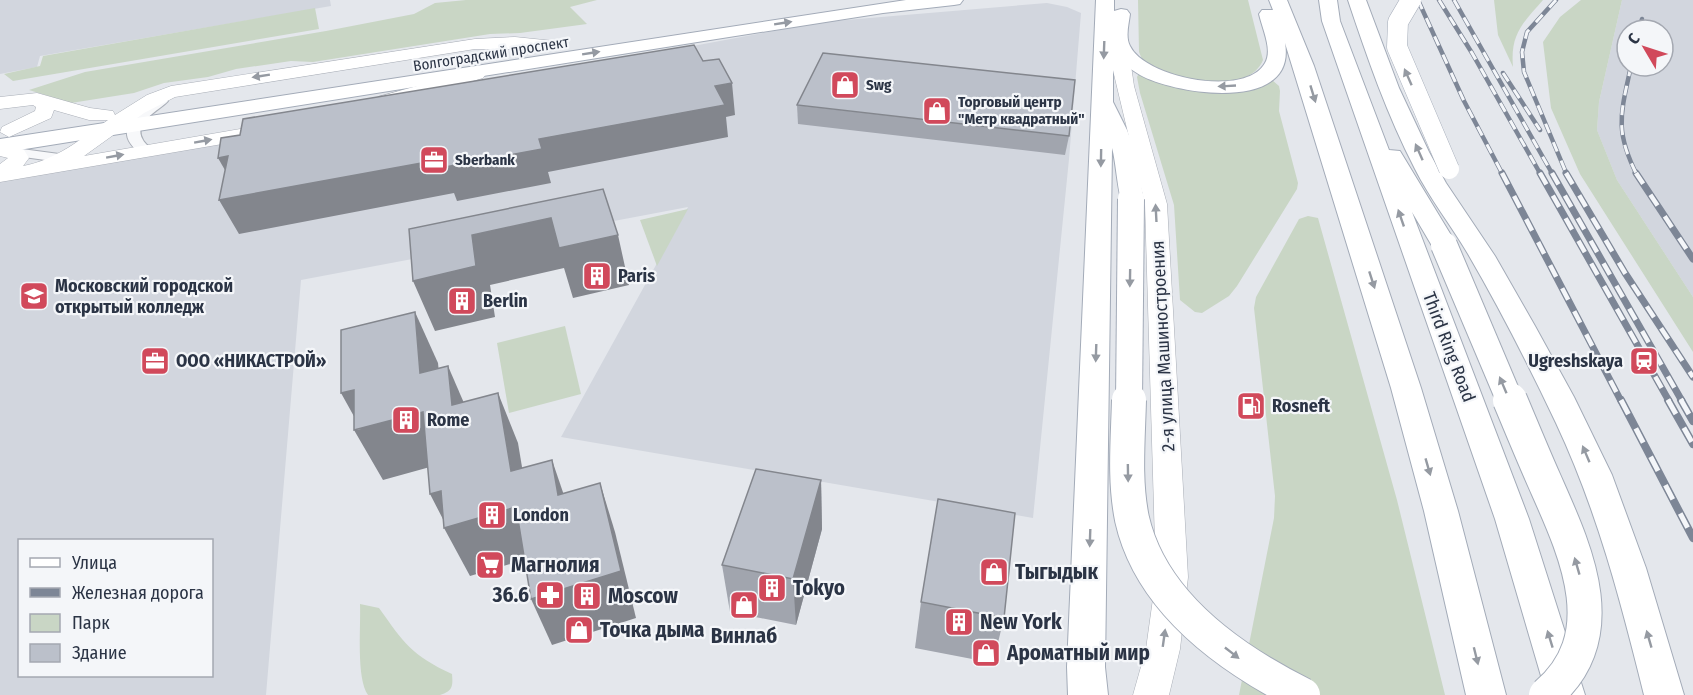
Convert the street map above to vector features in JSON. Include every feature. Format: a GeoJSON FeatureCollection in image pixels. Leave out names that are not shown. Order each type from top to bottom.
{"type":"FeatureCollection","features":[{"type":"Feature","properties":{"kind":"main road","name":"Волгоградский проспект"},"geometry":{"type":"LineString","coordinates":[[3,142],[140,114],[832,0]]}},
{"type":"Feature","properties":{"kind":"main road","name":"Волгоградский проспект"},"geometry":{"type":"LineString","coordinates":[[140,114],[512,65],[883,8],[954,0]]}},
{"type":"Feature","properties":{"kind":"main road","name":"2-я улица Машиностроения"},"geometry":{"type":"LineString","coordinates":[[1085,686],[1111,98],[1105,0]]}},
{"type":"Feature","properties":{"kind":"main road","name":"2-я улица Машиностроения"},"geometry":{"type":"LineString","coordinates":[[1122,0],[1120,72],[1111,98],[1152,181],[1156,204],[1171,518],[1172,577],[1163,649],[1151,695]]}},
{"type":"Feature","properties":{"kind":"main road"},"geometry":{"type":"LineString","coordinates":[[1119,45],[1128,60],[1137,66],[1174,81],[1224,87],[1253,82],[1271,71],[1276,63],[1277,51],[1265,0]]}},
{"type":"Feature","properties":{"kind":"main road"},"geometry":{"type":"LineString","coordinates":[[1278,0],[1304,66],[1409,399],[1441,511],[1486,695]]}},
{"type":"Feature","properties":{"kind":"main road"},"geometry":{"type":"LineString","coordinates":[[1291,0],[1304,66]]}},
{"type":"Feature","properties":{"kind":"main road"},"geometry":{"type":"LineString","coordinates":[[1318,0],[1341,49]]}},
{"type":"Feature","properties":{"kind":"main road","name":"Third Ring Road"},"geometry":{"type":"LineString","coordinates":[[1328,0],[1331,21],[1512,519],[1567,695]]}},
{"type":"Feature","properties":{"kind":"main road"},"geometry":{"type":"LineString","coordinates":[[1357,0],[1377,55],[1429,173],[1481,254],[1583,447],[1609,508],[1664,695]]}},
{"type":"Feature","properties":{"kind":"main road"},"geometry":{"type":"LineString","coordinates":[[1411,0],[1397,23],[1397,47],[1449,169],[1548,362],[1552,385]]}},
{"type":"Feature","properties":{"kind":"main road"},"geometry":{"type":"LineString","coordinates":[[140,114],[151,99],[199,86],[475,44],[515,42],[548,45]]}},
{"type":"Feature","properties":{"kind":"main road","name":"Волгоградский проспект"},"geometry":{"type":"LineString","coordinates":[[369,106],[452,80],[512,65]]}},
{"type":"Feature","properties":{"kind":"main road"},"geometry":{"type":"LineString","coordinates":[[1111,98],[1132,178],[1128,476],[1130,508],[1137,536],[1167,589],[1188,614],[1213,638],[1243,661],[1303,695]]}},
{"type":"Feature","properties":{"kind":"main road"},"geometry":{"type":"LineString","coordinates":[[0,171],[17,162],[19,158],[3,142],[44,114],[46,105],[37,99]]}},
{"type":"Feature","properties":{"kind":"main road"},"geometry":{"type":"LineString","coordinates":[[0,103],[37,99],[109,121],[75,160]]}},
{"type":"Feature","properties":{"kind":"main road"},"geometry":{"type":"LineString","coordinates":[[1365,113],[1444,245],[1567,535],[1581,585],[1585,621],[1580,644],[1569,670],[1546,695]]}},
{"type":"Feature","properties":{"kind":"main road"},"geometry":{"type":"LineString","coordinates":[[0,176],[44,169],[75,160],[146,151],[289,127]]}},
{"type":"Feature","properties":{"kind":"street"},"geometry":{"type":"LineString","coordinates":[[140,114],[134,138],[137,145],[146,151]]}},
{"type":"Feature","properties":{"kind":"street"},"geometry":{"type":"LineString","coordinates":[[3,142],[75,160]]}},
{"type":"Feature","properties":{"kind":"shaded area"},"geometry":{"type":"Polygon","coordinates":[[[0,0],[330,0],[331,6],[40,56],[37,67],[0,74],[0,0]]]}},
{"type":"Feature","properties":{"kind":"shaded area"},"geometry":{"type":"Polygon","coordinates":[[[1622,0],[1693,0],[1693,297],[1617,180],[1597,130],[1599,102],[1615,31],[1615,78],[1675,78],[1675,18],[1618,18],[1622,0]]]}},
{"type":"Feature","properties":{"kind":"shaded area"},"geometry":{"type":"Polygon","coordinates":[[[1047,3],[1067,7],[1081,13],[1069,159],[1033,518],[561,437],[688,207],[301,280],[266,695],[0,695],[0,175],[822,22],[1047,3]]]}},
{"type":"Feature","properties":{"kind":"green space"},"geometry":{"type":"Polygon","coordinates":[[[466,0],[597,0],[570,7],[587,24],[520,33],[490,34],[313,62],[291,61],[236,69],[208,77],[164,83],[134,93],[71,103],[29,90],[85,72],[326,31],[414,14],[435,3],[466,0]]]}},
{"type":"Feature","properties":{"kind":"green space"},"geometry":{"type":"Polygon","coordinates":[[[1138,0],[1248,0],[1263,60],[1248,76],[1238,80],[1214,83],[1180,78],[1144,64],[1139,52],[1138,0]]]}},
{"type":"Feature","properties":{"kind":"green space"},"geometry":{"type":"Polygon","coordinates":[[[1494,0],[1543,0],[1519,30],[1514,46],[1513,67],[1498,35],[1494,0]]]}},
{"type":"Feature","properties":{"kind":"green space"},"geometry":{"type":"Polygon","coordinates":[[[1581,0],[1622,0],[1618,18],[1615,18],[1615,31],[1599,102],[1597,130],[1617,180],[1693,297],[1693,352],[1580,174],[1551,108],[1543,42],[1560,17],[1581,0]]]}},
{"type":"Feature","properties":{"kind":"green space"},"geometry":{"type":"Polygon","coordinates":[[[315,8],[319,29],[13,81],[4,74],[40,66],[43,56],[315,8]]]}},
{"type":"Feature","properties":{"kind":"green space"},"geometry":{"type":"Polygon","coordinates":[[[1139,73],[1170,85],[1272,80],[1279,86],[1279,111],[1298,183],[1297,189],[1237,286],[1229,296],[1202,313],[1195,312],[1180,300],[1174,205],[1140,93],[1137,77],[1139,73]]]}},
{"type":"Feature","properties":{"kind":"green space"},"geometry":{"type":"Polygon","coordinates":[[[688,209],[657,266],[640,220],[688,209]]]}},
{"type":"Feature","properties":{"kind":"green space"},"geometry":{"type":"Polygon","coordinates":[[[1308,216],[1318,218],[1397,500],[1445,695],[1239,695],[1274,518],[1275,496],[1254,308],[1256,297],[1299,219],[1308,216]]]}},
{"type":"Feature","properties":{"kind":"green space"},"geometry":{"type":"Polygon","coordinates":[[[565,326],[581,394],[509,413],[497,343],[565,326]]]}},
{"type":"Feature","properties":{"kind":"green space"},"geometry":{"type":"Polygon","coordinates":[[[360,604],[379,608],[417,654],[452,674],[450,690],[440,695],[368,695],[364,687],[360,665],[360,604]]]}},
{"type":"Feature","properties":{"kind":"building"},"geometry":{"type":"Polygon","coordinates":[[[694,45],[703,61],[719,59],[732,83],[715,86],[725,105],[539,139],[542,149],[445,167],[444,159],[219,200],[228,156],[218,158],[221,138],[240,135],[243,119],[694,45]]]}},
{"type":"Feature","properties":{"kind":"building","name":"Торговый центр \"Метр квадратный\""},"geometry":{"type":"Polygon","coordinates":[[[823,53],[1075,80],[1069,136],[797,105],[823,53]]]}},
{"type":"Feature","properties":{"kind":"building"},"geometry":{"type":"Polygon","coordinates":[[[603,189],[618,235],[559,248],[551,218],[472,235],[476,266],[413,281],[409,229],[603,189]]]}},
{"type":"Feature","properties":{"kind":"building"},"geometry":{"type":"Polygon","coordinates":[[[415,312],[420,373],[448,366],[452,405],[498,393],[511,471],[552,460],[558,495],[600,483],[621,571],[531,599],[516,507],[444,528],[441,491],[430,494],[423,412],[354,430],[354,390],[341,393],[341,330],[415,312]]]}},
{"type":"Feature","properties":{"kind":"building"},"geometry":{"type":"Polygon","coordinates":[[[756,469],[821,480],[793,579],[722,565],[756,469]]]}},
{"type":"Feature","properties":{"kind":"building"},"geometry":{"type":"Polygon","coordinates":[[[938,499],[1015,513],[1004,618],[921,602],[938,499]]]}},
{"type":"Feature","properties":{"kind":"railway"},"geometry":{"type":"LineString","coordinates":[[1418,0],[1464,101],[1503,175]]}},
{"type":"Feature","properties":{"kind":"railway"},"geometry":{"type":"LineString","coordinates":[[1439,0],[1472,53],[1541,175]]}},
{"type":"Feature","properties":{"kind":"railway"},"geometry":{"type":"LineString","coordinates":[[1454,0],[1553,175]]}},
{"type":"Feature","properties":{"kind":"railway"},"geometry":{"type":"LineString","coordinates":[[1556,0],[1527,32],[1522,52],[1524,72],[1567,174]]}},
{"type":"Feature","properties":{"kind":"railway"},"geometry":{"type":"LineString","coordinates":[[1503,73],[1540,130]]}},
{"type":"Feature","properties":{"kind":"railway"},"geometry":{"type":"LineString","coordinates":[[1628,78],[1622,109],[1622,133],[1636,174]]}},
{"type":"Feature","properties":{"kind":"railway"},"geometry":{"type":"LineString","coordinates":[[1502,173],[1621,401]]}},
{"type":"Feature","properties":{"kind":"railway"},"geometry":{"type":"LineString","coordinates":[[1540,173],[1669,401]]}},
{"type":"Feature","properties":{"kind":"railway"},"geometry":{"type":"LineString","coordinates":[[1552,173],[1682,401]]}},
{"type":"Feature","properties":{"kind":"railway"},"geometry":{"type":"LineString","coordinates":[[1567,174],[1625,273],[1693,377]]}},
{"type":"Feature","properties":{"kind":"railway"},"geometry":{"type":"LineString","coordinates":[[1636,174],[1693,259]]}},
{"type":"Feature","properties":{"kind":"railway"},"geometry":{"type":"LineString","coordinates":[[1621,400],[1693,538]]}},
{"type":"Feature","properties":{"kind":"railway"},"geometry":{"type":"LineString","coordinates":[[1668,400],[1693,444]]}},
{"type":"Feature","properties":{"kind":"railway"},"geometry":{"type":"LineString","coordinates":[[1681,400],[1693,421]]}},
{"type":"Feature","properties":{"kind":"place","name":"Swg"},"geometry":{"type":"Point","coordinates":[845,85]}},
{"type":"Feature","properties":{"kind":"place","name":"Торговый центр \"Метр квадратный\""},"geometry":{"type":"Point","coordinates":[937,111]}},
{"type":"Feature","properties":{"kind":"place","name":"Sberbank"},"geometry":{"type":"Point","coordinates":[434,160]}},
{"type":"Feature","properties":{"kind":"place","name":"Paris"},"geometry":{"type":"Point","coordinates":[597,276]}},
{"type":"Feature","properties":{"kind":"place","name":"Московский городской открытый колледж"},"geometry":{"type":"Point","coordinates":[34,296]}},
{"type":"Feature","properties":{"kind":"place","name":"Berlin"},"geometry":{"type":"Point","coordinates":[462,301]}},
{"type":"Feature","properties":{"kind":"place","name":"ООО «НИКАСТРОЙ»"},"geometry":{"type":"Point","coordinates":[155,361]}},
{"type":"Feature","properties":{"kind":"place","name":"Ugreshskaya"},"geometry":{"type":"Point","coordinates":[1644,361]}},
{"type":"Feature","properties":{"kind":"place","name":"Rosneft"},"geometry":{"type":"Point","coordinates":[1251,406]}},
{"type":"Feature","properties":{"kind":"place","name":"Rome"},"geometry":{"type":"Point","coordinates":[406,420]}},
{"type":"Feature","properties":{"kind":"place","name":"London"},"geometry":{"type":"Point","coordinates":[492,515]}},
{"type":"Feature","properties":{"kind":"place","name":"Магнолия"},"geometry":{"type":"Point","coordinates":[490,565]}},
{"type":"Feature","properties":{"kind":"place","name":"Тыгыдык"},"geometry":{"type":"Point","coordinates":[994,572]}},
{"type":"Feature","properties":{"kind":"place","name":"Tokyo"},"geometry":{"type":"Point","coordinates":[772,588]}},
{"type":"Feature","properties":{"kind":"place","name":"36.6"},"geometry":{"type":"Point","coordinates":[550,595]}},
{"type":"Feature","properties":{"kind":"place","name":"Moscow"},"geometry":{"type":"Point","coordinates":[587,596]}},
{"type":"Feature","properties":{"kind":"place","name":"Винлаб"},"geometry":{"type":"Point","coordinates":[744,605]}},
{"type":"Feature","properties":{"kind":"place","name":"New York"},"geometry":{"type":"Point","coordinates":[959,622]}},
{"type":"Feature","properties":{"kind":"place","name":"Точка дыма"},"geometry":{"type":"Point","coordinates":[579,630]}},
{"type":"Feature","properties":{"kind":"place","name":"Ароматный мир"},"geometry":{"type":"Point","coordinates":[986,653]}}]}
